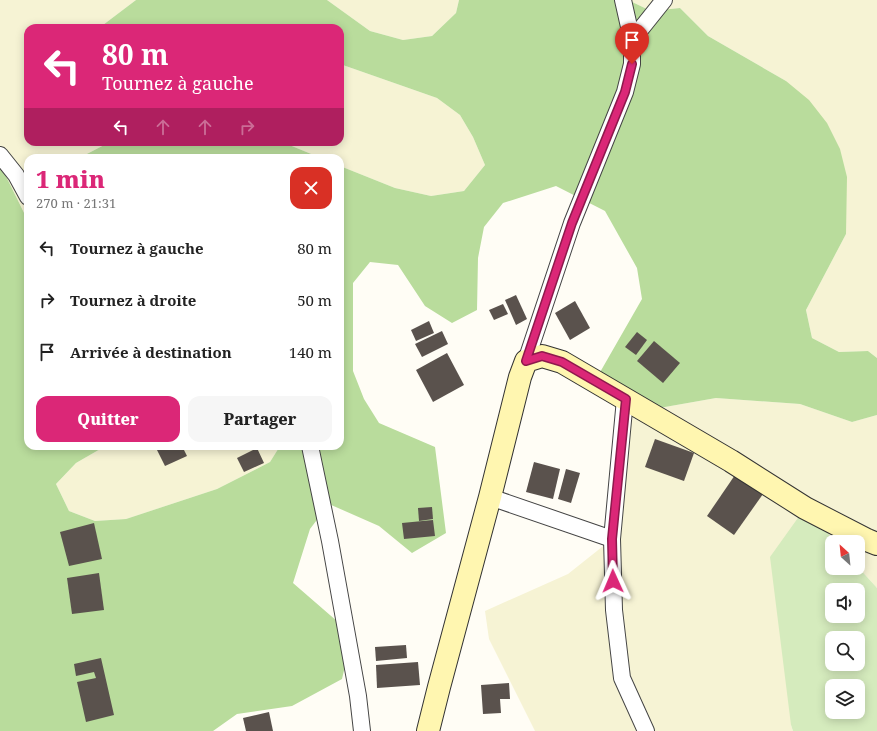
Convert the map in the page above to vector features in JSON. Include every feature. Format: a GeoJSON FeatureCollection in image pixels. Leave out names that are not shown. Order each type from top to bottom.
{"type":"FeatureCollection","features":[{"type":"Feature","properties":{"kind":"main road"},"geometry":{"type":"LineString","coordinates":[[428,731],[520,377],[526,361],[542,356],[562,362],[731,461],[805,508],[877,544]]}},
{"type":"Feature","properties":{"kind":"street"},"geometry":{"type":"LineString","coordinates":[[526,361],[572,223],[625,92],[632,64],[632,40],[623,0]]}},
{"type":"Feature","properties":{"kind":"street"},"geometry":{"type":"LineString","coordinates":[[632,40],[664,0]]}},
{"type":"Feature","properties":{"kind":"street"},"geometry":{"type":"LineString","coordinates":[[0,155],[16,175],[24,190]]}},
{"type":"Feature","properties":{"kind":"street"},"geometry":{"type":"LineString","coordinates":[[626,399],[612,539],[614,610],[622,678],[646,731]]}},
{"type":"Feature","properties":{"kind":"street"},"geometry":{"type":"LineString","coordinates":[[311,450],[330,541],[358,696],[362,731]]}},
{"type":"Feature","properties":{"kind":"street"},"geometry":{"type":"LineString","coordinates":[[490,497],[612,539]]}},
{"type":"Feature","properties":{"kind":"shaded area"},"geometry":{"type":"Polygon","coordinates":[[[0,0],[136,0],[104,24],[24,24],[24,146],[102,146],[87,154],[24,154],[24,213],[0,164],[0,0]]]}},
{"type":"Feature","properties":{"kind":"shaded area"},"geometry":{"type":"Polygon","coordinates":[[[327,0],[459,0],[456,13],[432,36],[403,40],[370,31],[327,0]]]}},
{"type":"Feature","properties":{"kind":"shaded area"},"geometry":{"type":"Polygon","coordinates":[[[628,0],[877,0],[877,358],[868,351],[839,352],[812,338],[806,310],[846,234],[786,81],[708,36],[680,8],[651,11],[628,0]]]}},
{"type":"Feature","properties":{"kind":"shaded area"},"geometry":{"type":"Polygon","coordinates":[[[344,65],[437,98],[460,115],[473,137],[485,165],[464,191],[431,196],[395,188],[344,168],[344,154],[311,154],[292,146],[344,146],[344,65]]]}},
{"type":"Feature","properties":{"kind":"shaded area"},"geometry":{"type":"Polygon","coordinates":[[[716,398],[800,404],[852,422],[877,415],[877,588],[865,575],[865,535],[830,535],[805,508],[791,725],[793,731],[535,731],[489,639],[485,611],[568,574],[612,539],[631,413],[716,398]]]}},
{"type":"Feature","properties":{"kind":"shaded area"},"geometry":{"type":"Polygon","coordinates":[[[99,450],[278,450],[270,462],[217,489],[126,519],[95,521],[69,511],[56,484],[76,463],[99,450]]]}},
{"type":"Feature","properties":{"kind":"green space"},"geometry":{"type":"Polygon","coordinates":[[[136,0],[327,0],[370,31],[403,40],[432,36],[456,13],[459,0],[628,0],[651,11],[680,8],[708,36],[786,81],[809,100],[827,123],[840,149],[847,177],[846,234],[806,310],[812,338],[839,352],[868,351],[877,358],[877,415],[852,422],[800,404],[716,398],[631,413],[599,374],[642,299],[637,268],[605,211],[556,186],[503,203],[484,227],[478,258],[477,310],[452,323],[425,306],[398,265],[370,262],[353,283],[353,371],[364,399],[379,423],[435,447],[446,533],[412,553],[379,526],[329,504],[310,529],[293,583],[338,622],[349,649],[342,679],[292,706],[237,714],[213,731],[0,731],[0,164],[24,213],[24,450],[99,450],[76,463],[56,484],[69,511],[95,521],[126,519],[217,489],[270,462],[278,450],[344,450],[344,168],[395,188],[431,196],[464,191],[485,165],[473,137],[460,115],[437,98],[344,65],[344,24],[104,24],[136,0]]]}},
{"type":"Feature","properties":{"kind":"green space"},"geometry":{"type":"Polygon","coordinates":[[[102,146],[292,146],[311,154],[87,154],[102,146]]]}},
{"type":"Feature","properties":{"kind":"green space"},"geometry":{"type":"Polygon","coordinates":[[[805,508],[830,535],[825,535],[825,575],[865,575],[877,588],[877,731],[793,731],[770,557],[805,508]]]}},
{"type":"Feature","properties":{"kind":"building"},"geometry":{"type":"Polygon","coordinates":[[[516,295],[527,319],[516,325],[505,300],[516,295]]]}},
{"type":"Feature","properties":{"kind":"building"},"geometry":{"type":"Polygon","coordinates":[[[575,301],[590,328],[570,340],[555,313],[575,301]]]}},
{"type":"Feature","properties":{"kind":"building"},"geometry":{"type":"Polygon","coordinates":[[[503,304],[508,314],[494,320],[489,310],[503,304]]]}},
{"type":"Feature","properties":{"kind":"building"},"geometry":{"type":"Polygon","coordinates":[[[429,321],[434,333],[416,341],[411,330],[429,321]]]}},
{"type":"Feature","properties":{"kind":"building"},"geometry":{"type":"Polygon","coordinates":[[[442,331],[448,344],[422,357],[415,344],[442,331]]]}},
{"type":"Feature","properties":{"kind":"building"},"geometry":{"type":"Polygon","coordinates":[[[637,332],[647,340],[636,355],[625,347],[637,332]]]}},
{"type":"Feature","properties":{"kind":"building"},"geometry":{"type":"Polygon","coordinates":[[[654,341],[680,363],[663,383],[637,361],[654,341]]]}},
{"type":"Feature","properties":{"kind":"building"},"geometry":{"type":"Polygon","coordinates":[[[447,353],[464,385],[433,402],[416,370],[447,353]]]}},
{"type":"Feature","properties":{"kind":"building"},"geometry":{"type":"Polygon","coordinates":[[[655,439],[694,453],[684,481],[645,467],[655,439]]]}},
{"type":"Feature","properties":{"kind":"building"},"geometry":{"type":"Polygon","coordinates":[[[157,450],[184,450],[187,456],[165,466],[157,450]]]}},
{"type":"Feature","properties":{"kind":"building"},"geometry":{"type":"Polygon","coordinates":[[[253,450],[258,450],[264,463],[244,472],[237,458],[253,450]]]}},
{"type":"Feature","properties":{"kind":"building"},"geometry":{"type":"Polygon","coordinates":[[[534,462],[560,469],[553,499],[526,492],[534,462]]]}},
{"type":"Feature","properties":{"kind":"building"},"geometry":{"type":"Polygon","coordinates":[[[566,469],[580,473],[571,503],[558,499],[566,469]]]}},
{"type":"Feature","properties":{"kind":"building"},"geometry":{"type":"Polygon","coordinates":[[[735,475],[763,494],[734,535],[707,516],[735,475]]]}},
{"type":"Feature","properties":{"kind":"building"},"geometry":{"type":"Polygon","coordinates":[[[432,507],[433,519],[419,521],[418,508],[432,507]]]}},
{"type":"Feature","properties":{"kind":"building"},"geometry":{"type":"Polygon","coordinates":[[[433,520],[435,536],[404,539],[402,523],[433,520]]]}},
{"type":"Feature","properties":{"kind":"building"},"geometry":{"type":"Polygon","coordinates":[[[94,523],[102,559],[69,566],[60,532],[94,523]]]}},
{"type":"Feature","properties":{"kind":"building"},"geometry":{"type":"Polygon","coordinates":[[[99,573],[104,610],[72,614],[67,578],[99,573]]]}},
{"type":"Feature","properties":{"kind":"building"},"geometry":{"type":"Polygon","coordinates":[[[406,645],[407,658],[376,661],[375,647],[406,645]]]}},
{"type":"Feature","properties":{"kind":"building"},"geometry":{"type":"Polygon","coordinates":[[[101,658],[114,715],[86,722],[77,682],[96,678],[94,672],[76,676],[74,664],[101,658]]]}},
{"type":"Feature","properties":{"kind":"building"},"geometry":{"type":"Polygon","coordinates":[[[418,662],[420,685],[377,688],[376,665],[418,662]]]}},
{"type":"Feature","properties":{"kind":"building"},"geometry":{"type":"Polygon","coordinates":[[[509,683],[510,699],[500,699],[501,713],[483,714],[481,685],[509,683]]]}},
{"type":"Feature","properties":{"kind":"building"},"geometry":{"type":"Polygon","coordinates":[[[269,712],[273,731],[246,731],[243,718],[269,712]]]}},
{"type":"Feature","properties":{"kind":"route"},"geometry":{"type":"LineString","coordinates":[[613,581],[612,539],[626,399],[562,362],[542,356],[526,361],[572,223],[625,92],[632,64]]}}]}
